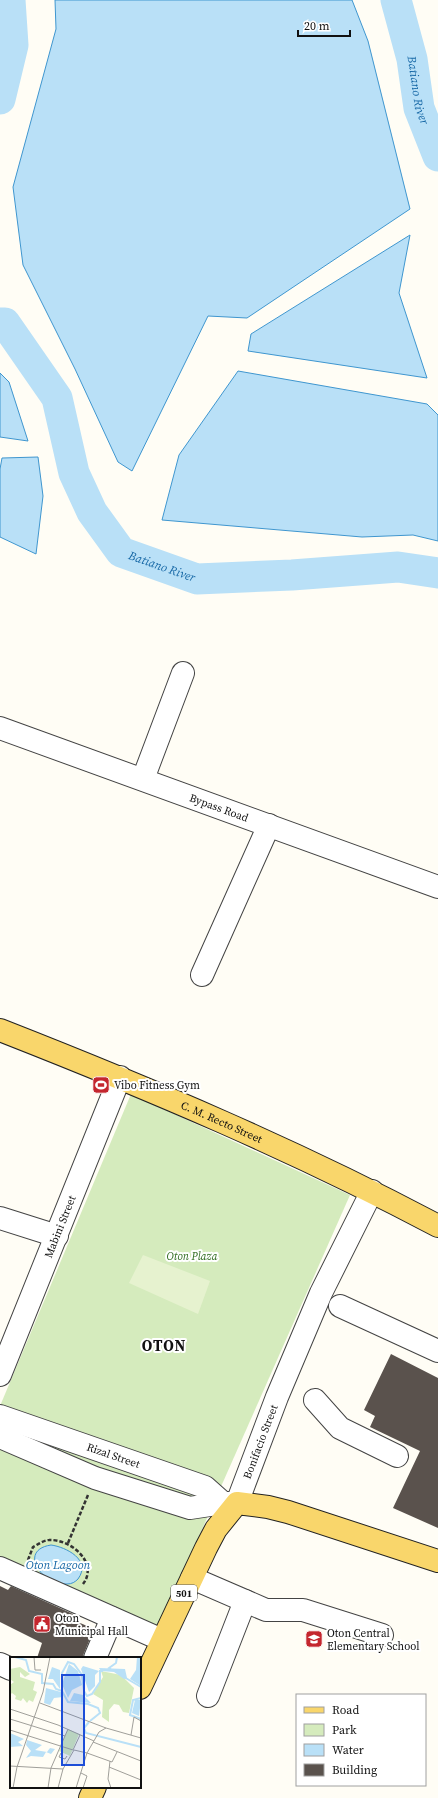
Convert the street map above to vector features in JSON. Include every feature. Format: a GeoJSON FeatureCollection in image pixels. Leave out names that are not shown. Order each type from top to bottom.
{"type":"FeatureCollection","features":[{"type":"Feature","properties":{"kind":"main road","name":"C. M. Recto Street"},"geometry":{"type":"LineString","coordinates":[[0,1030],[120,1077],[372,1191],[438,1226]]}},
{"type":"Feature","properties":{"kind":"main road"},"geometry":{"type":"LineString","coordinates":[[230,1503],[268,1507],[288,1512],[438,1561]]}},
{"type":"Feature","properties":{"kind":"main road","name":"Bonifacio Street"},"geometry":{"type":"LineString","coordinates":[[141,1686],[192,1578],[230,1503]]}},
{"type":"Feature","properties":{"kind":"main road"},"geometry":{"type":"LineString","coordinates":[[90,1798],[95,1788]]}},
{"type":"Feature","properties":{"kind":"street"},"geometry":{"type":"LineString","coordinates":[[143,779],[183,673]]}},
{"type":"Feature","properties":{"kind":"street","name":"Bypass Road"},"geometry":{"type":"LineString","coordinates":[[0,728],[438,887]]}},
{"type":"Feature","properties":{"kind":"street"},"geometry":{"type":"LineString","coordinates":[[202,975],[268,825]]}},
{"type":"Feature","properties":{"kind":"street","name":"Mabini Street"},"geometry":{"type":"LineString","coordinates":[[0,1376],[120,1077]]}},
{"type":"Feature","properties":{"kind":"street","name":"Bonifacio Street"},"geometry":{"type":"LineString","coordinates":[[230,1503],[318,1300],[372,1191]]}},
{"type":"Feature","properties":{"kind":"street"},"geometry":{"type":"LineString","coordinates":[[0,1218],[57,1236]]}},
{"type":"Feature","properties":{"kind":"street"},"geometry":{"type":"LineString","coordinates":[[340,1306],[438,1351]]}},
{"type":"Feature","properties":{"kind":"street"},"geometry":{"type":"LineString","coordinates":[[315,1400],[340,1428],[397,1456]]}},
{"type":"Feature","properties":{"kind":"street","name":"Rizal Street"},"geometry":{"type":"LineString","coordinates":[[0,1416],[205,1487],[230,1503]]}},
{"type":"Feature","properties":{"kind":"street"},"geometry":{"type":"LineString","coordinates":[[0,1437],[95,1478],[190,1508],[230,1503]]}},
{"type":"Feature","properties":{"kind":"street"},"geometry":{"type":"LineString","coordinates":[[0,1568],[162,1640]]}},
{"type":"Feature","properties":{"kind":"street"},"geometry":{"type":"LineString","coordinates":[[192,1578],[266,1610],[303,1610],[382,1635]]}},
{"type":"Feature","properties":{"kind":"street"},"geometry":{"type":"LineString","coordinates":[[208,1696],[245,1601]]}},
{"type":"Feature","properties":{"kind":"street"},"geometry":{"type":"LineString","coordinates":[[95,1657],[112,1618]]}},
{"type":"Feature","properties":{"kind":"street"},"geometry":{"type":"LineString","coordinates":[[0,1664],[10,1669]]}},
{"type":"Feature","properties":{"kind":"path"},"geometry":{"type":"LineString","coordinates":[[68,1543],[95,1478]]}},
{"type":"Feature","properties":{"kind":"path"},"geometry":{"type":"LineString","coordinates":[[25,1579],[28,1558],[33,1547],[49,1539],[68,1543],[82,1555],[88,1570],[86,1580],[69,1598]]}},
{"type":"Feature","properties":{"kind":"green space","name":"Oton Plaza"},"geometry":{"type":"Polygon","coordinates":[[[131,1094],[350,1195],[158,1629],[0,1558],[0,1406],[131,1094]]]}},
{"type":"Feature","properties":{"kind":"green space"},"geometry":{"type":"Polygon","coordinates":[[[143,1255],[210,1281],[198,1314],[129,1283],[143,1255]]]}},
{"type":"Feature","properties":{"kind":"water"},"geometry":{"type":"Polygon","coordinates":[[[55,0],[352,0],[368,41],[410,209],[247,318],[208,316],[132,471],[118,462],[75,369],[23,265],[13,187],[56,29],[55,0]]]}},
{"type":"Feature","properties":{"kind":"water"},"geometry":{"type":"Polygon","coordinates":[[[410,235],[399,293],[427,378],[248,351],[251,334],[410,235]]]}},
{"type":"Feature","properties":{"kind":"water"},"geometry":{"type":"Polygon","coordinates":[[[238,371],[427,404],[438,415],[438,541],[413,535],[362,537],[162,520],[179,455],[238,371]]]}},
{"type":"Feature","properties":{"kind":"water"},"geometry":{"type":"Polygon","coordinates":[[[0,373],[9,382],[28,441],[0,437],[0,373]]]}},
{"type":"Feature","properties":{"kind":"water"},"geometry":{"type":"Polygon","coordinates":[[[38,457],[43,496],[36,554],[0,537],[0,469],[2,458],[38,457]]]}},
{"type":"Feature","properties":{"kind":"water","name":"Oton Lagoon"},"geometry":{"type":"Polygon","coordinates":[[[51,1545],[64,1548],[80,1560],[82,1566],[81,1572],[75,1582],[69,1584],[57,1583],[49,1579],[37,1567],[35,1560],[36,1553],[41,1548],[51,1545]]]}},
{"type":"Feature","properties":{"kind":"building"},"geometry":{"type":"Polygon","coordinates":[[[391,1354],[438,1378],[438,1528],[393,1508],[420,1451],[370,1427],[375,1416],[364,1410],[391,1354]]]}},
{"type":"Feature","properties":{"kind":"building","name":"Oton Municipal Hall"},"geometry":{"type":"Polygon","coordinates":[[[0,1586],[8,1590],[11,1586],[73,1614],[71,1619],[94,1629],[82,1657],[37,1657],[42,1643],[0,1622],[0,1586]]]}},
{"type":"Feature","properties":{"kind":"waterway","name":"Batiano River"},"geometry":{"type":"LineString","coordinates":[[0,99],[13,45],[10,0]]}},
{"type":"Feature","properties":{"kind":"waterway","name":"Batiano River"},"geometry":{"type":"LineString","coordinates":[[396,0],[412,59],[419,108],[438,156]]}},
{"type":"Feature","properties":{"kind":"waterway","name":"Batiano River"},"geometry":{"type":"LineString","coordinates":[[0,323],[5,323],[57,398],[74,473],[92,512],[121,552],[197,579],[292,575],[398,567],[438,573]]}},
{"type":"Feature","properties":{"kind":"place","name":"Vibo Fitness Gym"},"geometry":{"type":"Point","coordinates":[101,1085]}},
{"type":"Feature","properties":{"kind":"place","name":"Oton Municipal Hall"},"geometry":{"type":"Point","coordinates":[42,1624]}},
{"type":"Feature","properties":{"kind":"place","name":"Oton Central Elementary School"},"geometry":{"type":"Point","coordinates":[314,1639]}},
{"type":"Feature","properties":{"kind":"district","name":"OTON"},"geometry":{"type":"Point","coordinates":[164,1346]}}]}
